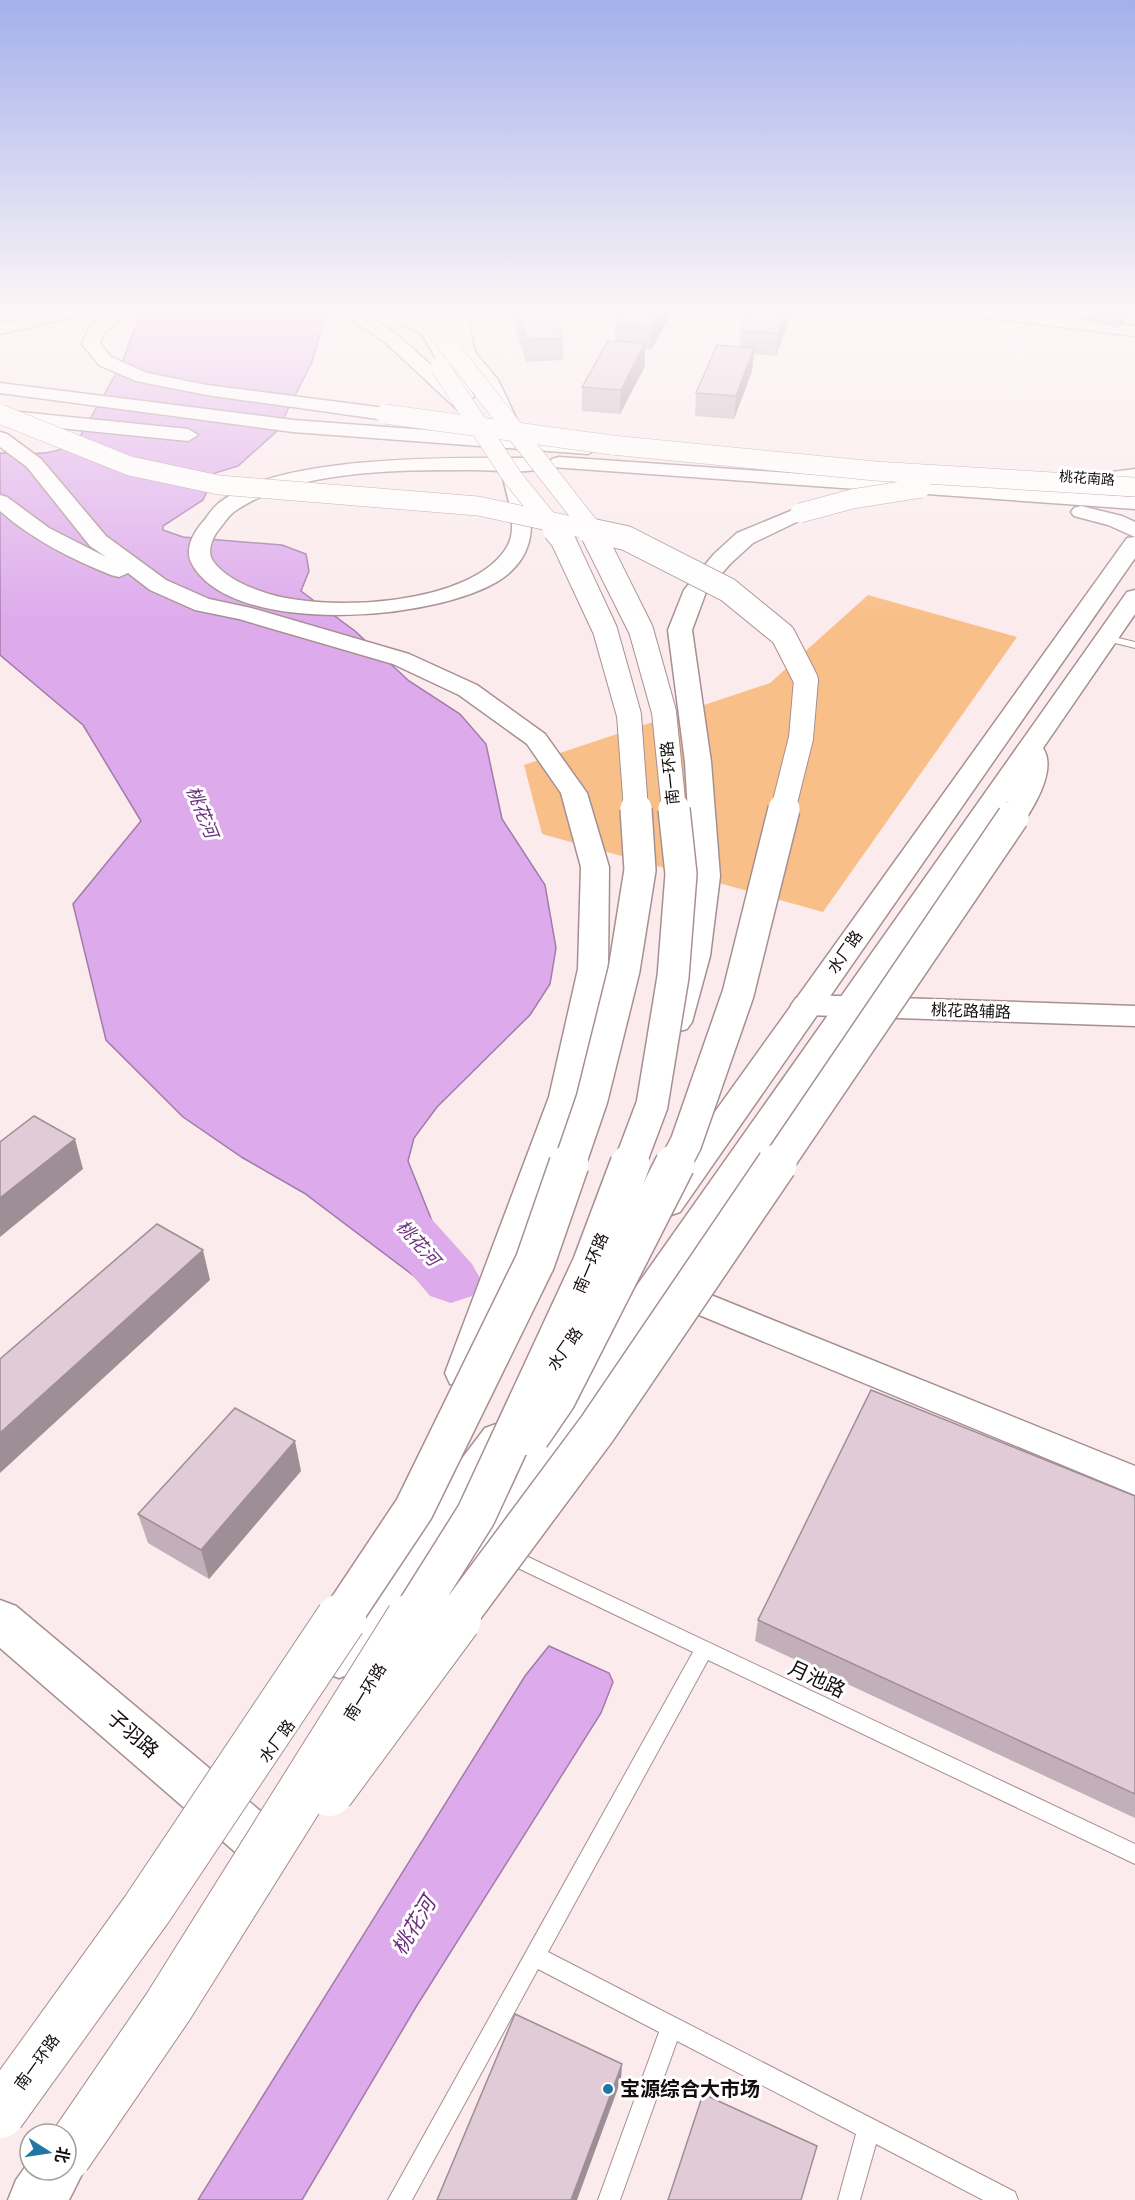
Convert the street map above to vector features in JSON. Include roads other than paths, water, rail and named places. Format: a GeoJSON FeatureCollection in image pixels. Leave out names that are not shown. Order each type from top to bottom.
{"type":"FeatureCollection","features":[{"type":"Feature","properties":{"kind":"main road"},"geometry":{"type":"LineString","coordinates":[[0,415],[206,436]]}},
{"type":"Feature","properties":{"kind":"main road"},"geometry":{"type":"LineString","coordinates":[[0,415],[130,466],[219,485],[478,506],[626,538],[728,590],[783,635],[806,680],[801,738],[738,994],[686,1143],[556,1398],[437,1599],[77,2122]]}},
{"type":"Feature","properties":{"kind":"main road","name":"桃花南路"},"geometry":{"type":"LineString","coordinates":[[203,415],[568,464],[1135,503]]}},
{"type":"Feature","properties":{"kind":"main road"},"geometry":{"type":"LineString","coordinates":[[389,415],[612,445],[875,471],[1135,489]]}},
{"type":"Feature","properties":{"kind":"main road","name":"南一环路"},"geometry":{"type":"LineString","coordinates":[[0,2114],[147,1909],[414,1509],[539,1251],[592,1099],[624,970],[640,870],[629,715],[606,630],[563,540],[508,456],[473,415]]}},
{"type":"Feature","properties":{"kind":"main road"},"geometry":{"type":"LineString","coordinates":[[476,415],[508,456]]}},
{"type":"Feature","properties":{"kind":"main road"},"geometry":{"type":"LineString","coordinates":[[498,415],[508,456],[522,525],[519,543],[506,568],[468,589],[420,602],[374,610],[317,610],[262,600],[224,582],[203,565],[199,549],[206,530],[225,509],[251,494],[284,482],[319,473],[375,466],[568,464]]}},
{"type":"Feature","properties":{"kind":"main road","name":"南一环路"},"geometry":{"type":"LineString","coordinates":[[78,2138],[168,2007],[478,1529],[592,1265],[652,1105],[673,977],[681,874],[664,712],[641,630],[593,532],[499,415]]}},
{"type":"Feature","properties":{"kind":"main road"},"geometry":{"type":"LineString","coordinates":[[0,438],[34,463],[98,541],[158,585]]}},
{"type":"Feature","properties":{"kind":"main road","name":"桃花南路"},"geometry":{"type":"LineString","coordinates":[[277,443],[508,456],[1135,482]]}},
{"type":"Feature","properties":{"kind":"main road"},"geometry":{"type":"LineString","coordinates":[[1096,479],[1135,475]]}},
{"type":"Feature","properties":{"kind":"main road"},"geometry":{"type":"LineString","coordinates":[[652,1105],[695,956],[706,876],[698,762],[680,630],[695,590],[722,559],[745,538],[800,513],[852,499],[905,489],[954,485],[1135,489]]}},
{"type":"Feature","properties":{"kind":"main road"},"geometry":{"type":"LineString","coordinates":[[946,490],[1083,513],[1115,520],[1135,531]]}},
{"type":"Feature","properties":{"kind":"main road"},"geometry":{"type":"LineString","coordinates":[[0,501],[44,536],[86,558],[203,605],[243,613],[401,658],[468,690],[536,739],[574,794],[595,867],[593,969],[566,1097],[414,1509]]}},
{"type":"Feature","properties":{"kind":"main road","name":"水厂路"},"geometry":{"type":"LineString","coordinates":[[0,2114],[528,1400],[1135,543]]}},
{"type":"Feature","properties":{"kind":"main road"},"geometry":{"type":"LineString","coordinates":[[478,1529],[850,1007],[1032,742],[1122,638],[1135,597]]}},
{"type":"Feature","properties":{"kind":"main road"},"geometry":{"type":"LineString","coordinates":[[168,2007],[597,1429],[1013,817],[1033,778],[1032,742]]}},
{"type":"Feature","properties":{"kind":"main road","name":"桃花路辅路"},"geometry":{"type":"LineString","coordinates":[[807,1005],[1135,1016]]}},
{"type":"Feature","properties":{"kind":"main road","name":"子羽路"},"geometry":{"type":"LineString","coordinates":[[0,1620],[266,1847]]}},
{"type":"Feature","properties":{"kind":"main road"},"geometry":{"type":"LineString","coordinates":[[23,2200],[36,2182]]}},
{"type":"Feature","properties":{"kind":"main road"},"geometry":{"type":"LineString","coordinates":[[36,2200],[48,2182]]}},
{"type":"Feature","properties":{"kind":"street"},"geometry":{"type":"LineString","coordinates":[[686,1298],[1135,1481]]}},
{"type":"Feature","properties":{"kind":"lane","name":"月池路"},"geometry":{"type":"LineString","coordinates":[[478,1529],[704,1650],[1135,1854]]}},
{"type":"Feature","properties":{"kind":"lane"},"geometry":{"type":"LineString","coordinates":[[399,2200],[704,1650]]}},
{"type":"Feature","properties":{"kind":"lane"},"geometry":{"type":"LineString","coordinates":[[534,1956],[1007,2200]]}},
{"type":"Feature","properties":{"kind":"lane"},"geometry":{"type":"LineString","coordinates":[[609,2200],[671,2027]]}},
{"type":"Feature","properties":{"kind":"lane"},"geometry":{"type":"LineString","coordinates":[[849,2200],[869,2129]]}},
{"type":"Feature","properties":{"kind":"water"},"geometry":{"type":"Polygon","coordinates":[[[92,415],[285,415],[277,431],[238,466],[215,473],[203,500],[163,526],[163,530],[183,537],[282,545],[306,554],[309,571],[301,591],[355,631],[409,681],[460,714],[486,744],[502,819],[545,885],[556,948],[550,984],[530,1015],[437,1107],[414,1138],[408,1161],[448,1261],[418,1279],[304,1193],[243,1158],[183,1117],[106,1040],[73,904],[141,821],[83,725],[0,655],[0,453],[51,452],[69,446],[78,440],[92,415]]]}},
{"type":"Feature","properties":{"kind":"water"},"geometry":{"type":"Polygon","coordinates":[[[549,1646],[609,1673],[613,1682],[601,1713],[416,2007],[302,2200],[198,2200],[525,1676],[549,1646]]]}},
{"type":"Feature","properties":{"kind":"waterway","name":"桃花河"},"geometry":{"type":"LineString","coordinates":[[390,1210],[451,1280]]}},
{"type":"Feature","properties":{"kind":"place","name":"宝源综合大市场"},"geometry":{"type":"Point","coordinates":[608,2089]}}]}
